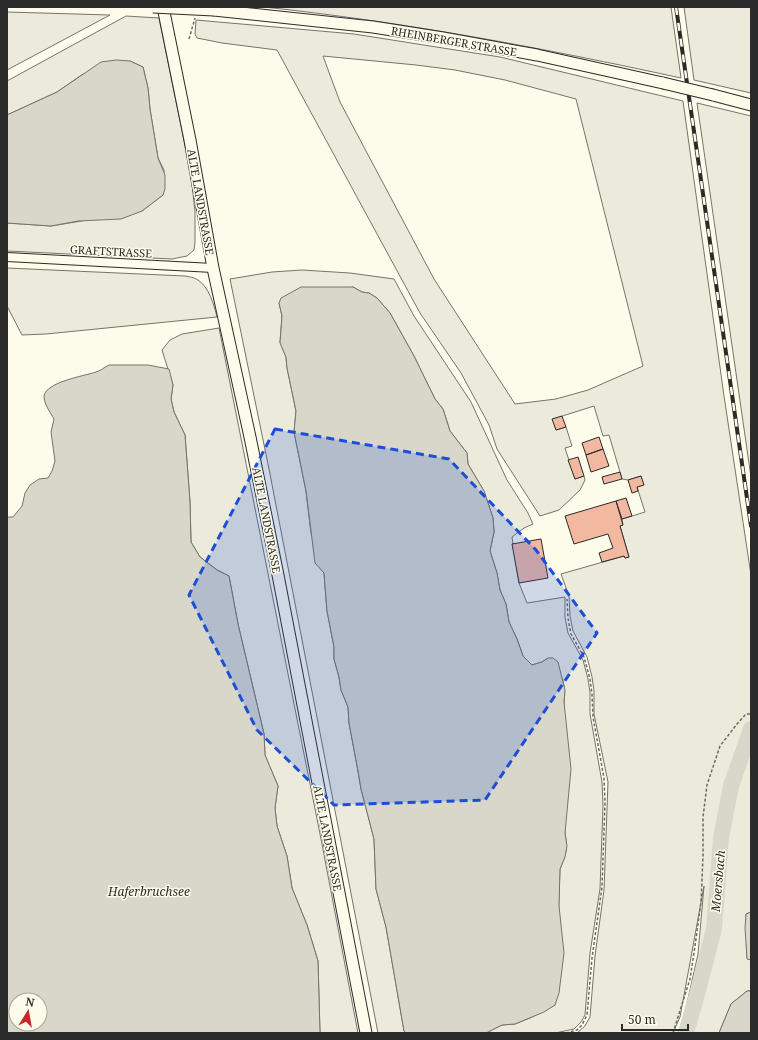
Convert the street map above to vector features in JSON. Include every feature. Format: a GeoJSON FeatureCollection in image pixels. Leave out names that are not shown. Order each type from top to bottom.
{"type":"FeatureCollection","features":[{"type":"Feature","properties":{"kind":"street","name":"RHEINBERGER STRASSE"},"geometry":{"type":"LineString","coordinates":[[153,7],[214,10],[373,27],[427,35],[537,55],[663,83],[751,105]]}},
{"type":"Feature","properties":{"kind":"street","name":"ALTE LANDSTRASSE"},"geometry":{"type":"LineString","coordinates":[[163,7],[190,140],[213,268],[250,437],[366,1033]]}},
{"type":"Feature","properties":{"kind":"street","name":"GRAFTSTRASSE"},"geometry":{"type":"LineString","coordinates":[[7,257],[213,268]]}},
{"type":"Feature","properties":{"kind":"path"},"geometry":{"type":"LineString","coordinates":[[189,39],[196,13]]}},
{"type":"Feature","properties":{"kind":"path"},"geometry":{"type":"LineString","coordinates":[[566,1033],[577,1030],[582,1025],[587,1014],[592,958],[602,887],[605,803],[604,778],[593,717],[590,679],[584,657],[570,630],[568,618],[568,599]]}},
{"type":"Feature","properties":{"kind":"path"},"geometry":{"type":"LineString","coordinates":[[673,1033],[690,979],[693,959],[700,902],[703,856],[703,817],[707,786],[720,746],[741,719],[746,714],[751,714]]}},
{"type":"Feature","properties":{"kind":"highlighted area"},"geometry":{"type":"Polygon","coordinates":[[[275,429],[449,459],[536,550],[597,633],[485,800],[334,805],[257,730],[189,595],[275,429]]]}},
{"type":"Feature","properties":{"kind":"shaded area"},"geometry":{"type":"Polygon","coordinates":[[[264,7],[671,7],[681,78],[525,46],[421,28],[264,7]]]}},
{"type":"Feature","properties":{"kind":"shaded area"},"geometry":{"type":"Polygon","coordinates":[[[684,7],[751,7],[751,93],[694,80],[684,7]]]}},
{"type":"Feature","properties":{"kind":"shaded area"},"geometry":{"type":"Polygon","coordinates":[[[7,12],[110,15],[7,70],[7,12]]]}},
{"type":"Feature","properties":{"kind":"shaded area"},"geometry":{"type":"Polygon","coordinates":[[[126,16],[159,18],[191,175],[195,212],[194,250],[187,256],[172,259],[7,251],[7,223],[51,226],[142,211],[163,195],[164,170],[158,158],[148,88],[143,67],[130,61],[83,74],[57,92],[7,115],[7,81],[126,16]]]}},
{"type":"Feature","properties":{"kind":"shaded area"},"geometry":{"type":"Polygon","coordinates":[[[196,20],[354,34],[500,57],[683,101],[724,396],[751,575],[751,912],[746,914],[747,958],[751,960],[751,991],[747,991],[731,1004],[719,1033],[678,1033],[683,1021],[698,954],[704,886],[680,1017],[673,1033],[577,1033],[585,1026],[590,1017],[595,956],[604,890],[608,782],[594,714],[594,691],[592,677],[587,657],[573,631],[570,616],[569,596],[561,574],[624,556],[625,558],[629,557],[620,526],[623,525],[622,519],[645,512],[637,487],[643,485],[641,476],[628,480],[622,479],[609,435],[603,436],[594,406],[553,419],[556,430],[566,427],[572,446],[565,448],[575,479],[584,476],[585,480],[580,490],[559,510],[540,516],[497,449],[489,425],[461,373],[420,313],[277,50],[222,43],[197,38],[195,34],[196,20]],[[323,56],[340,102],[434,279],[515,404],[556,399],[588,390],[643,366],[576,99],[505,80],[455,70],[323,56]]]}},
{"type":"Feature","properties":{"kind":"shaded area"},"geometry":{"type":"Polygon","coordinates":[[[697,103],[751,116],[751,477],[697,103]]]}},
{"type":"Feature","properties":{"kind":"shaded area"},"geometry":{"type":"Polygon","coordinates":[[[7,268],[192,277],[202,283],[205,287],[213,302],[217,317],[46,334],[22,335],[7,306],[7,268]]]}},
{"type":"Feature","properties":{"kind":"shaded area"},"geometry":{"type":"Polygon","coordinates":[[[302,270],[350,273],[394,279],[414,316],[471,402],[507,480],[528,513],[533,524],[524,528],[512,537],[519,583],[527,603],[565,597],[565,617],[568,633],[583,660],[588,679],[590,692],[590,714],[602,782],[603,806],[600,889],[590,953],[585,1015],[574,1029],[555,1033],[486,1033],[502,1025],[515,1024],[530,1018],[555,1005],[560,869],[565,856],[566,848],[565,695],[562,678],[548,658],[542,662],[532,665],[523,656],[509,622],[506,604],[500,590],[497,573],[490,551],[494,532],[493,518],[484,491],[468,464],[467,453],[450,431],[443,409],[435,399],[414,356],[390,313],[377,298],[369,293],[362,292],[353,287],[279,303],[282,316],[280,342],[286,357],[296,411],[294,432],[306,491],[311,533],[324,573],[327,611],[334,647],[334,659],[341,690],[348,707],[349,723],[361,789],[374,839],[376,889],[386,927],[404,1031],[406,1033],[378,1033],[269,469],[230,279],[272,272],[302,270]]]}},
{"type":"Feature","properties":{"kind":"shaded area"},"geometry":{"type":"Polygon","coordinates":[[[219,328],[321,839],[358,1033],[320,1033],[318,961],[307,925],[292,888],[287,856],[277,826],[275,808],[278,786],[265,755],[264,734],[238,624],[229,576],[217,570],[200,557],[191,542],[190,502],[185,435],[174,412],[171,399],[173,385],[162,350],[170,340],[182,334],[219,328]]]}},
{"type":"Feature","properties":{"kind":"water"},"geometry":{"type":"Polygon","coordinates":[[[116,60],[130,61],[143,67],[148,88],[158,158],[165,175],[165,189],[163,195],[142,211],[121,219],[78,221],[51,226],[7,223],[7,115],[57,92],[101,62],[116,60]]]}},
{"type":"Feature","properties":{"kind":"water"},"geometry":{"type":"Polygon","coordinates":[[[301,287],[353,287],[362,292],[369,293],[377,298],[390,313],[414,356],[435,399],[443,409],[450,431],[467,453],[468,464],[484,491],[493,518],[494,532],[490,551],[497,573],[500,590],[506,604],[509,622],[523,656],[532,665],[542,662],[548,658],[553,658],[558,662],[565,690],[564,702],[571,769],[565,833],[567,846],[565,857],[560,869],[559,906],[564,953],[559,993],[555,1005],[544,1012],[515,1024],[502,1025],[486,1033],[406,1033],[404,1031],[386,927],[376,889],[374,839],[361,789],[349,723],[348,707],[341,690],[334,659],[334,647],[327,611],[324,573],[315,563],[306,491],[294,432],[296,411],[286,357],[280,343],[282,316],[279,303],[281,298],[301,287]]]}},
{"type":"Feature","properties":{"kind":"water","name":"Haferbruchsee"},"geometry":{"type":"Polygon","coordinates":[[[109,365],[148,365],[169,369],[173,385],[171,399],[174,412],[185,435],[190,502],[191,542],[200,557],[217,570],[229,576],[238,624],[264,734],[265,755],[278,786],[275,808],[277,826],[287,856],[292,888],[307,925],[318,961],[320,1033],[7,1033],[7,517],[13,517],[22,506],[25,493],[30,485],[39,479],[48,478],[52,471],[55,461],[51,432],[54,419],[45,402],[44,396],[46,391],[58,383],[98,371],[109,365]]]}},
{"type":"Feature","properties":{"kind":"water"},"geometry":{"type":"Polygon","coordinates":[[[751,912],[751,960],[747,959],[745,928],[746,914],[751,912]]]}},
{"type":"Feature","properties":{"kind":"water"},"geometry":{"type":"Polygon","coordinates":[[[747,991],[751,991],[751,1033],[719,1033],[731,1004],[747,991]]]}},
{"type":"Feature","properties":{"kind":"building"},"geometry":{"type":"Polygon","coordinates":[[[562,416],[566,427],[556,430],[552,419],[562,416]]]}},
{"type":"Feature","properties":{"kind":"building"},"geometry":{"type":"Polygon","coordinates":[[[599,437],[603,449],[586,455],[582,443],[599,437]]]}},
{"type":"Feature","properties":{"kind":"building"},"geometry":{"type":"Polygon","coordinates":[[[603,449],[609,466],[591,472],[586,455],[603,449]]]}},
{"type":"Feature","properties":{"kind":"building"},"geometry":{"type":"Polygon","coordinates":[[[578,457],[584,476],[575,479],[568,460],[578,457]]]}},
{"type":"Feature","properties":{"kind":"building"},"geometry":{"type":"Polygon","coordinates":[[[620,472],[622,479],[604,484],[602,477],[620,472]]]}},
{"type":"Feature","properties":{"kind":"building"},"geometry":{"type":"Polygon","coordinates":[[[641,476],[644,485],[637,487],[638,491],[632,493],[628,480],[641,476]]]}},
{"type":"Feature","properties":{"kind":"building"},"geometry":{"type":"Polygon","coordinates":[[[626,498],[632,516],[622,519],[616,501],[626,498]]]}},
{"type":"Feature","properties":{"kind":"building"},"geometry":{"type":"Polygon","coordinates":[[[616,501],[623,525],[620,526],[629,557],[625,558],[624,556],[602,562],[599,553],[613,548],[608,534],[574,544],[565,516],[616,501]]]}},
{"type":"Feature","properties":{"kind":"building"},"geometry":{"type":"Polygon","coordinates":[[[541,539],[548,578],[519,583],[512,544],[541,539]]]}},
{"type":"Feature","properties":{"kind":"waterway","name":"Moersbach"},"geometry":{"type":"LineString","coordinates":[[686,1033],[714,929],[721,838],[731,786],[751,729]]}},
{"type":"Feature","properties":{"kind":"railway"},"geometry":{"type":"LineString","coordinates":[[676,7],[751,526]]}}]}
